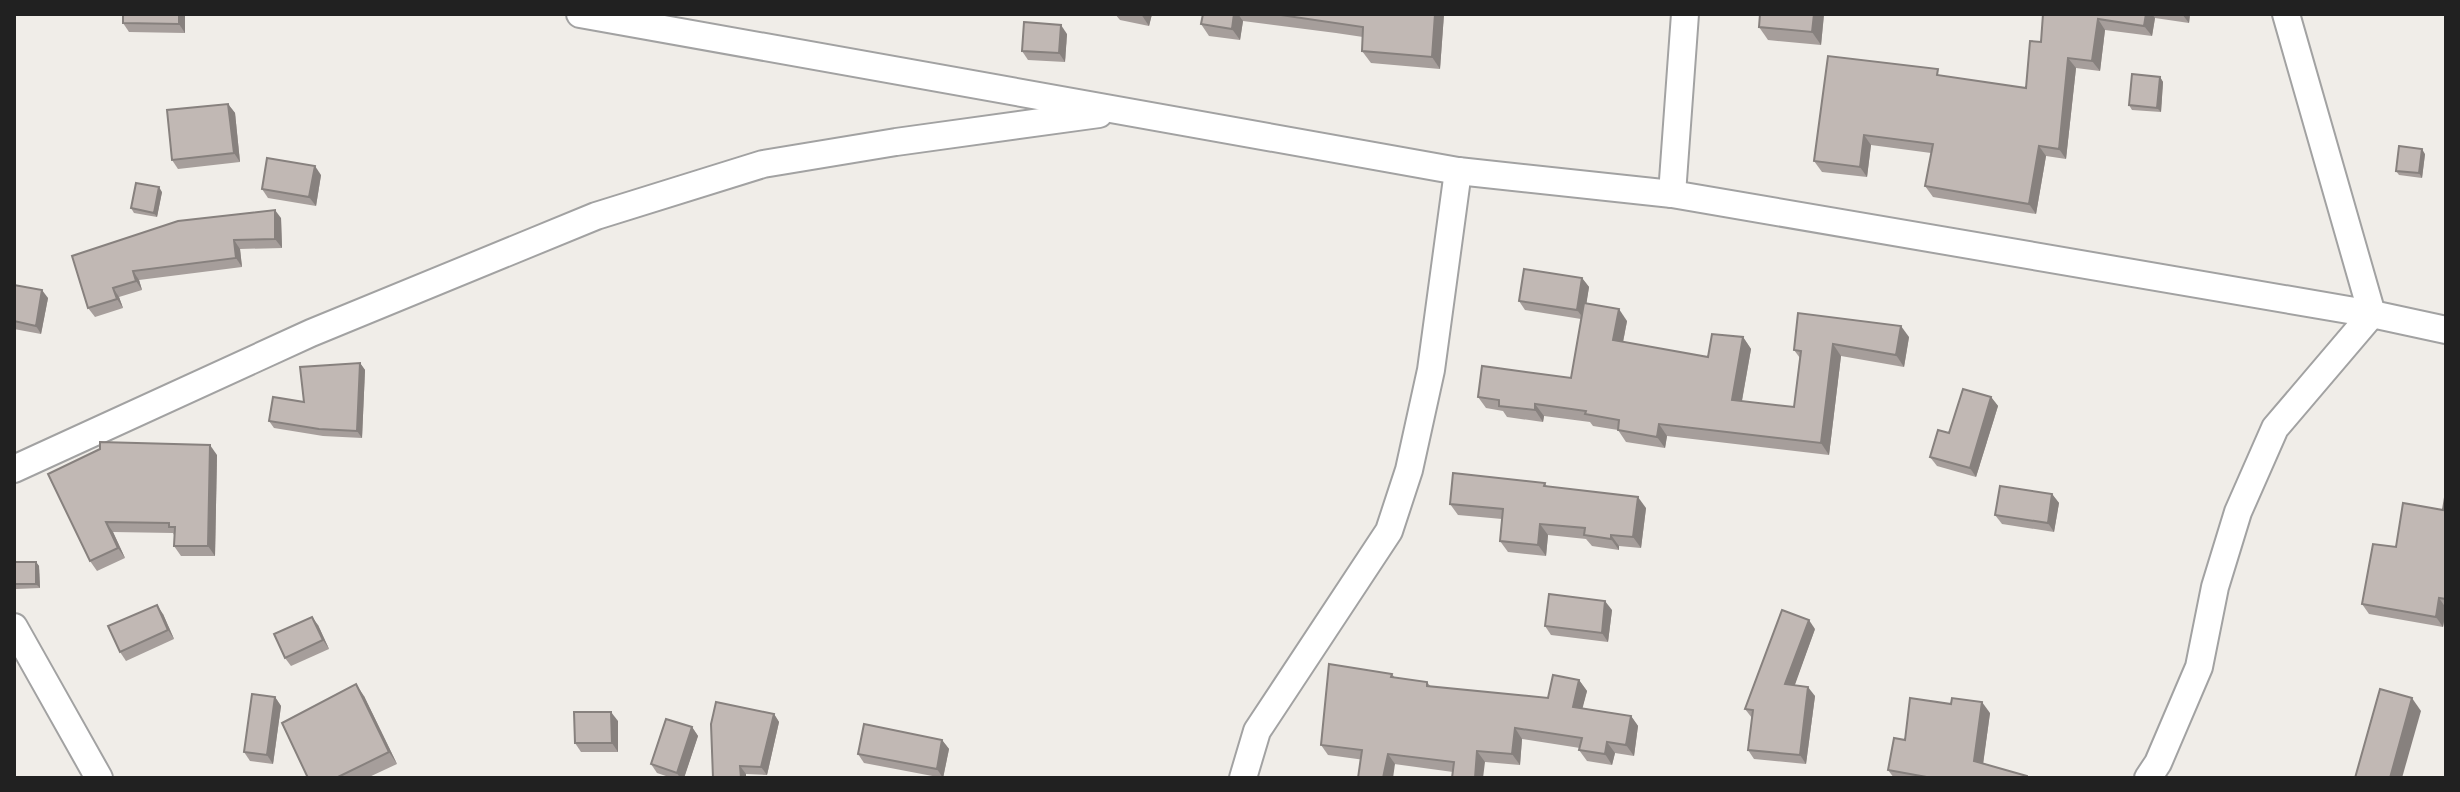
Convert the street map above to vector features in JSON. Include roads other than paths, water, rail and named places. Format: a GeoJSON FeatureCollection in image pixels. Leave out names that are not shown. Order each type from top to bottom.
{"type":"FeatureCollection","features":[{"type":"Feature","properties":{"kind":"street"},"geometry":{"type":"LineString","coordinates":[[580,14],[1458,171],[1672,194],[2372,314],[2446,330]]}},
{"type":"Feature","properties":{"kind":"street"},"geometry":{"type":"LineString","coordinates":[[1672,194],[1685,14]]}},
{"type":"Feature","properties":{"kind":"street"},"geometry":{"type":"LineString","coordinates":[[2286,14],[2372,314]]}},
{"type":"Feature","properties":{"kind":"street"},"geometry":{"type":"LineString","coordinates":[[14,469],[311,333],[596,216],[763,164],[1122,110]]}},
{"type":"Feature","properties":{"kind":"street"},"geometry":{"type":"LineString","coordinates":[[1243,778],[1257,731],[1389,531],[1409,470],[1431,370],[1458,171]]}},
{"type":"Feature","properties":{"kind":"street"},"geometry":{"type":"LineString","coordinates":[[2148,778],[2158,763],[2199,667],[2215,587],[2238,512],[2275,428],[2372,314]]}},
{"type":"Feature","properties":{"kind":"street"},"geometry":{"type":"LineString","coordinates":[[14,627],[99,778]]}}]}
